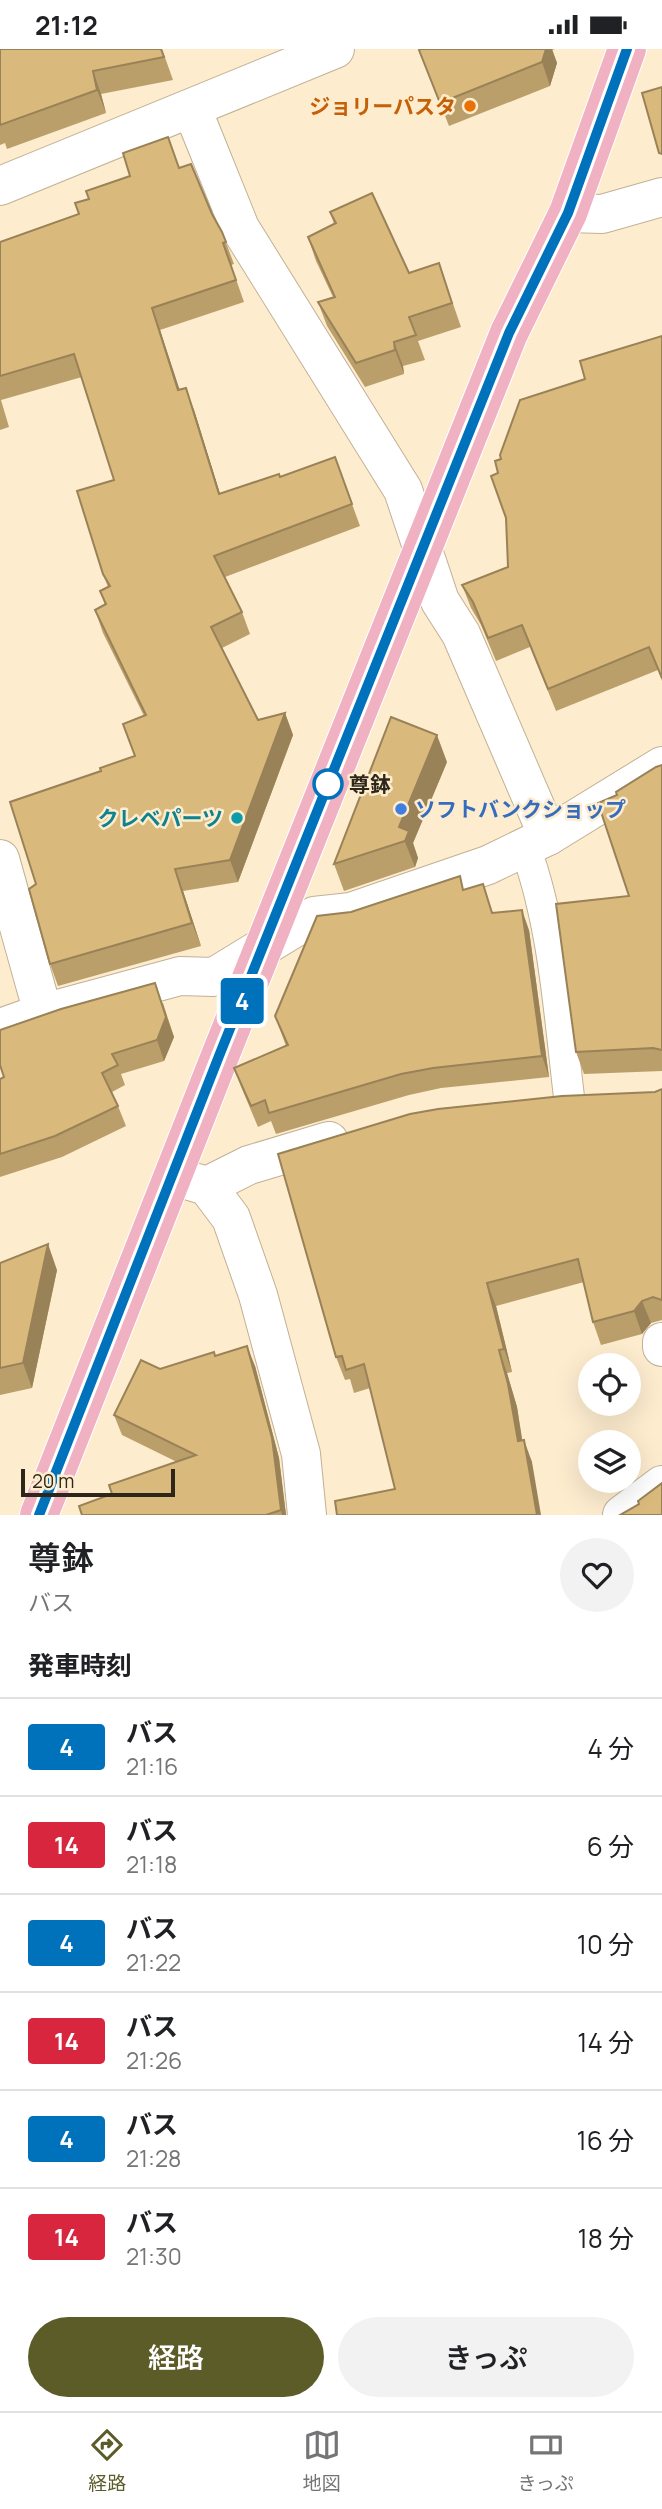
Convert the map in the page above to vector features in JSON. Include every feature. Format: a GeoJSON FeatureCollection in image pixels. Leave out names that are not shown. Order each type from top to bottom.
{"type":"FeatureCollection","features":[{"type":"Feature","properties":{"kind":"highway"},"geometry":{"type":"LineString","coordinates":[[39,1515],[190,1181],[264,944],[509,333],[568,213],[627,49]]}},
{"type":"Feature","properties":{"kind":"street"},"geometry":{"type":"LineString","coordinates":[[0,186],[192,109],[265,62],[335,49]]}},
{"type":"Feature","properties":{"kind":"street"},"geometry":{"type":"LineString","coordinates":[[192,109],[240,228],[403,489],[440,601],[460,634],[536,842]]}},
{"type":"Feature","properties":{"kind":"street"},"geometry":{"type":"LineString","coordinates":[[568,213],[602,214],[662,197]]}},
{"type":"Feature","properties":{"kind":"street"},"geometry":{"type":"LineString","coordinates":[[0,1028],[43,1013],[180,976],[214,977],[264,944],[314,916],[351,912],[488,865],[536,842],[662,766]]}},
{"type":"Feature","properties":{"kind":"street"},"geometry":{"type":"LineString","coordinates":[[0,859],[43,1013]]}},
{"type":"Feature","properties":{"kind":"street"},"geometry":{"type":"LineString","coordinates":[[531,1101],[609,1095]]}},
{"type":"Feature","properties":{"kind":"street"},"geometry":{"type":"LineString","coordinates":[[190,1181],[362,1131]]}},
{"type":"Feature","properties":{"kind":"street"},"geometry":{"type":"LineString","coordinates":[[190,1181],[231,1218],[258,1295],[300,1454],[307,1515]]}},
{"type":"Feature","properties":{"kind":"street"},"geometry":{"type":"LineString","coordinates":[[662,1342],[662,1347]]}},
{"type":"Feature","properties":{"kind":"street"},"geometry":{"type":"LineString","coordinates":[[622,1515],[662,1485]]}},
{"type":"Feature","properties":{"kind":"lane"},"geometry":{"type":"LineString","coordinates":[[536,842],[537,881],[569,1097]]}},
{"type":"Feature","properties":{"kind":"building"},"geometry":{"type":"Polygon","coordinates":[[[0,49],[161,49],[164,57],[93,71],[97,90],[0,125],[0,49]]]}},
{"type":"Feature","properties":{"kind":"building"},"geometry":{"type":"Polygon","coordinates":[[[546,49],[542,62],[440,103],[419,50],[546,49]]]}},
{"type":"Feature","properties":{"kind":"building"},"geometry":{"type":"Polygon","coordinates":[[[662,87],[662,154],[659,153],[642,93],[662,87]]]}},
{"type":"Feature","properties":{"kind":"building"},"geometry":{"type":"Polygon","coordinates":[[[168,137],[179,168],[191,164],[226,242],[223,243],[236,280],[152,308],[178,390],[186,388],[219,494],[279,474],[280,477],[335,457],[352,504],[214,556],[242,612],[211,627],[258,720],[285,713],[230,860],[175,869],[192,923],[50,964],[29,889],[36,884],[10,802],[101,771],[100,768],[135,756],[123,724],[146,715],[95,610],[106,604],[100,591],[110,586],[103,574],[77,491],[114,480],[74,354],[0,376],[0,242],[79,214],[75,203],[89,199],[86,191],[130,176],[123,153],[168,137]]]}},
{"type":"Feature","properties":{"kind":"building"},"geometry":{"type":"Polygon","coordinates":[[[372,193],[409,273],[439,263],[452,303],[409,317],[416,335],[394,342],[395,350],[356,363],[318,302],[335,297],[308,237],[336,223],[330,212],[372,193]]]}},
{"type":"Feature","properties":{"kind":"building"},"geometry":{"type":"Polygon","coordinates":[[[662,336],[662,678],[649,647],[548,689],[522,625],[488,638],[473,602],[462,585],[508,567],[506,518],[491,476],[498,473],[495,461],[501,459],[500,455],[520,400],[585,379],[580,361],[662,336]]]}},
{"type":"Feature","properties":{"kind":"building"},"geometry":{"type":"Polygon","coordinates":[[[391,717],[437,735],[399,827],[409,831],[405,841],[334,864],[391,717]]]}},
{"type":"Feature","properties":{"kind":"building"},"geometry":{"type":"Polygon","coordinates":[[[662,765],[662,1050],[653,1048],[576,1052],[556,904],[629,896],[598,803],[617,795],[616,792],[662,765]]]}},
{"type":"Feature","properties":{"kind":"building"},"geometry":{"type":"Polygon","coordinates":[[[460,876],[463,890],[483,884],[492,913],[522,910],[542,1056],[401,1074],[269,1113],[265,1100],[251,1106],[234,1068],[288,1045],[275,1016],[317,916],[351,912],[460,876]]]}},
{"type":"Feature","properties":{"kind":"building"},"geometry":{"type":"Polygon","coordinates":[[[155,983],[166,1017],[157,1040],[112,1054],[118,1065],[102,1073],[118,1106],[55,1136],[0,1154],[0,1079],[4,1077],[0,1065],[0,1030],[61,1009],[155,983]]]}},
{"type":"Feature","properties":{"kind":"building"},"geometry":{"type":"Polygon","coordinates":[[[662,1089],[662,1300],[653,1297],[642,1301],[634,1311],[593,1322],[578,1259],[487,1283],[504,1349],[499,1350],[518,1441],[524,1440],[537,1515],[337,1515],[335,1501],[395,1489],[364,1364],[346,1370],[342,1356],[336,1357],[278,1154],[410,1114],[438,1109],[562,1096],[655,1092],[662,1089]]]}},
{"type":"Feature","properties":{"kind":"building"},"geometry":{"type":"Polygon","coordinates":[[[48,1244],[23,1363],[0,1368],[0,1263],[48,1244]]]}},
{"type":"Feature","properties":{"kind":"building"},"geometry":{"type":"Polygon","coordinates":[[[247,1346],[272,1438],[281,1510],[266,1515],[82,1515],[79,1506],[112,1494],[109,1485],[196,1455],[114,1415],[141,1360],[160,1369],[214,1352],[215,1356],[247,1346]]]}},
{"type":"Feature","properties":{"kind":"building"},"geometry":{"type":"Polygon","coordinates":[[[662,1483],[662,1515],[620,1515],[639,1504],[638,1501],[662,1483]]]}},
{"type":"Feature","properties":{"kind":"bus line","name":"4"},"geometry":{"type":"LineString","coordinates":[[39,1515],[219,1056],[509,333],[568,213],[627,49]]}},
{"type":"Feature","properties":{"kind":"place","name":"ジョリーパスタ"},"geometry":{"type":"Point","coordinates":[470,106]}},
{"type":"Feature","properties":{"kind":"place","name":"尊鉢"},"geometry":{"type":"Point","coordinates":[328,784]}},
{"type":"Feature","properties":{"kind":"place","name":"ソフトバンクショップ"},"geometry":{"type":"Point","coordinates":[401,809]}},
{"type":"Feature","properties":{"kind":"place","name":"クレベパーツ"},"geometry":{"type":"Point","coordinates":[237,818]}}]}
